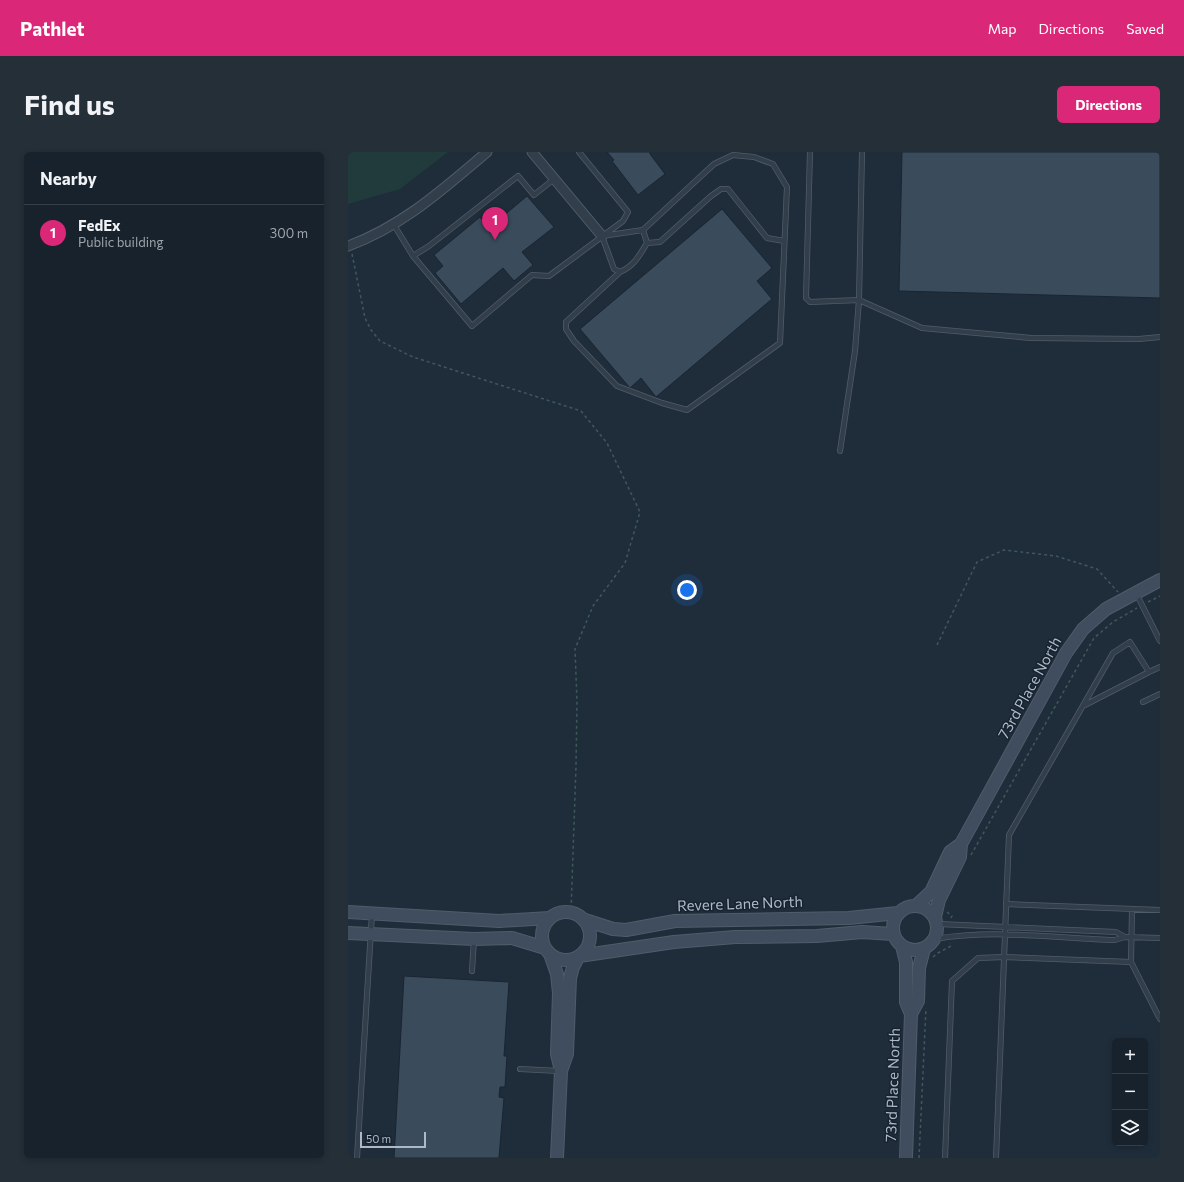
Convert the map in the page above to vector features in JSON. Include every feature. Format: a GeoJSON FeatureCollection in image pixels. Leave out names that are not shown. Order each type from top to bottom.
{"type":"FeatureCollection","features":[{"type":"Feature","properties":{"kind":"street"},"geometry":{"type":"LineString","coordinates":[[349,245],[394,225],[434,198],[487,152]]}},
{"type":"Feature","properties":{"kind":"street"},"geometry":{"type":"LineString","coordinates":[[536,153],[554,178],[602,236]]}},
{"type":"Feature","properties":{"kind":"street","name":"73rd Place North"},"geometry":{"type":"LineString","coordinates":[[940,922],[939,900],[960,857],[962,844],[1066,653],[1083,629],[1106,609],[1160,580]]}},
{"type":"Feature","properties":{"kind":"street","name":"73rd Place North"},"geometry":{"type":"LineString","coordinates":[[917,905],[931,892],[950,852],[962,844]]}},
{"type":"Feature","properties":{"kind":"street"},"geometry":{"type":"LineString","coordinates":[[917,905],[924,907],[940,922],[935,939],[924,949],[909,950],[902,946],[893,934],[892,927],[898,913],[903,908],[917,905]]}},
{"type":"Feature","properties":{"kind":"street"},"geometry":{"type":"LineString","coordinates":[[557,1158],[561,1071],[557,1054],[559,993],[557,974],[547,951],[542,932],[544,925],[550,918],[563,911],[578,914],[585,920],[590,935],[586,951],[579,956],[572,967],[570,978],[567,1054],[561,1071]]}},
{"type":"Feature","properties":{"kind":"street"},"geometry":{"type":"LineString","coordinates":[[348,912],[500,921],[550,918]]}},
{"type":"Feature","properties":{"kind":"street","name":"Revere Lane North"},"geometry":{"type":"LineString","coordinates":[[585,920],[613,929],[626,930],[675,921],[849,918],[898,913]]}},
{"type":"Feature","properties":{"kind":"street"},"geometry":{"type":"LineString","coordinates":[[348,933],[474,939],[512,938],[547,951],[564,960],[579,956],[674,942],[735,937],[818,936],[862,932],[893,934]]}},
{"type":"Feature","properties":{"kind":"street","name":"73rd Place North"},"geometry":{"type":"LineString","coordinates":[[902,946],[906,962],[906,1002],[911,1014],[906,1158]]}},
{"type":"Feature","properties":{"kind":"street","name":"73rd Place North"},"geometry":{"type":"LineString","coordinates":[[911,1014],[918,1001],[919,968],[924,949]]}},
{"type":"Feature","properties":{"kind":"lane"},"geometry":{"type":"LineString","coordinates":[[394,225],[413,256],[472,326],[532,275],[549,276],[623,221],[628,212],[579,152]]}},
{"type":"Feature","properties":{"kind":"lane"},"geometry":{"type":"LineString","coordinates":[[810,152],[806,298],[810,302],[859,300],[922,328],[1030,338],[1139,339],[1160,337]]}},
{"type":"Feature","properties":{"kind":"lane"},"geometry":{"type":"LineString","coordinates":[[840,451],[855,351],[859,300],[862,152]]}},
{"type":"Feature","properties":{"kind":"lane"},"geometry":{"type":"LineString","coordinates":[[602,236],[643,230],[714,164],[733,155],[754,157],[773,164],[787,187],[780,343],[687,410],[662,403],[617,386],[574,341],[566,329],[566,322],[620,272],[630,268],[638,259],[647,243],[643,230]]}},
{"type":"Feature","properties":{"kind":"lane"},"geometry":{"type":"LineString","coordinates":[[413,256],[429,246],[518,176],[534,195],[554,178]]}},
{"type":"Feature","properties":{"kind":"lane"},"geometry":{"type":"LineString","coordinates":[[647,243],[660,242],[711,196],[722,189],[728,189],[767,238],[784,241]]}},
{"type":"Feature","properties":{"kind":"lane"},"geometry":{"type":"LineString","coordinates":[[602,236],[614,269],[620,272]]}},
{"type":"Feature","properties":{"kind":"lane"},"geometry":{"type":"LineString","coordinates":[[1130,596],[1142,605],[1160,641]]}},
{"type":"Feature","properties":{"kind":"lane"},"geometry":{"type":"LineString","coordinates":[[996,1158],[1009,835],[1085,705],[1113,653],[1130,642],[1149,672]]}},
{"type":"Feature","properties":{"kind":"lane"},"geometry":{"type":"LineString","coordinates":[[1085,705],[1160,667]]}},
{"type":"Feature","properties":{"kind":"lane"},"geometry":{"type":"LineString","coordinates":[[1143,702],[1160,694]]}},
{"type":"Feature","properties":{"kind":"lane"},"geometry":{"type":"LineString","coordinates":[[1006,904],[1160,910]]}},
{"type":"Feature","properties":{"kind":"lane"},"geometry":{"type":"LineString","coordinates":[[1132,909],[1131,962],[1160,1019]]}},
{"type":"Feature","properties":{"kind":"lane"},"geometry":{"type":"LineString","coordinates":[[357,1158],[372,914]]}},
{"type":"Feature","properties":{"kind":"lane"},"geometry":{"type":"LineString","coordinates":[[940,922],[1006,927],[1116,932],[1132,937],[1160,938]]}},
{"type":"Feature","properties":{"kind":"lane"},"geometry":{"type":"LineString","coordinates":[[935,939],[1005,935],[1115,940],[1125,936]]}},
{"type":"Feature","properties":{"kind":"lane"},"geometry":{"type":"LineString","coordinates":[[472,971],[474,939]]}},
{"type":"Feature","properties":{"kind":"lane"},"geometry":{"type":"LineString","coordinates":[[945,1158],[952,981],[978,958],[1004,957],[1131,962]]}},
{"type":"Feature","properties":{"kind":"lane"},"geometry":{"type":"LineString","coordinates":[[520,1069],[561,1071]]}},
{"type":"Feature","properties":{"kind":"path"},"geometry":{"type":"LineString","coordinates":[[349,245],[365,318],[371,330],[380,341],[413,357],[581,411],[607,444],[640,512],[625,563],[593,606],[575,649],[577,702],[576,766],[570,912]]}},
{"type":"Feature","properties":{"kind":"path"},"geometry":{"type":"LineString","coordinates":[[937,644],[977,562],[1004,550],[1056,556],[1097,569],[1130,596]]}},
{"type":"Feature","properties":{"kind":"path"},"geometry":{"type":"LineString","coordinates":[[969,859],[1094,638],[1113,622],[1160,596]]}},
{"type":"Feature","properties":{"kind":"path"},"geometry":{"type":"LineString","coordinates":[[940,922],[952,916],[946,912],[947,907]]}},
{"type":"Feature","properties":{"kind":"path"},"geometry":{"type":"LineString","coordinates":[[931,961],[938,953],[951,946],[949,937]]}},
{"type":"Feature","properties":{"kind":"path"},"geometry":{"type":"LineString","coordinates":[[919,1158],[926,1003]]}},
{"type":"Feature","properties":{"kind":"green space"},"geometry":{"type":"Polygon","coordinates":[[[348,152],[448,152],[400,189],[348,204],[348,152]]]}},
{"type":"Feature","properties":{"kind":"building"},"geometry":{"type":"Polygon","coordinates":[[[607,152],[650,152],[665,174],[638,195],[612,161],[614,160],[607,152]]]}},
{"type":"Feature","properties":{"kind":"building"},"geometry":{"type":"Polygon","coordinates":[[[902,152],[1160,152],[1160,298],[899,291],[902,152]]]}},
{"type":"Feature","properties":{"kind":"building"},"geometry":{"type":"Polygon","coordinates":[[[527,196],[554,227],[522,252],[533,265],[514,281],[503,268],[461,304],[435,273],[443,266],[434,255],[480,217],[489,228],[527,196]]]}},
{"type":"Feature","properties":{"kind":"building"},"geometry":{"type":"Polygon","coordinates":[[[722,209],[772,268],[757,281],[772,299],[656,397],[641,378],[630,388],[580,329],[722,209]]]}},
{"type":"Feature","properties":{"kind":"building"},"geometry":{"type":"Polygon","coordinates":[[[404,976],[509,982],[504,1056],[507,1056],[505,1087],[500,1087],[499,1097],[504,1098],[499,1158],[394,1158],[404,976]]]}},
{"type":"Feature","properties":{"kind":"place","name":"FedEx"},"geometry":{"type":"Point","coordinates":[495,240]}}]}
